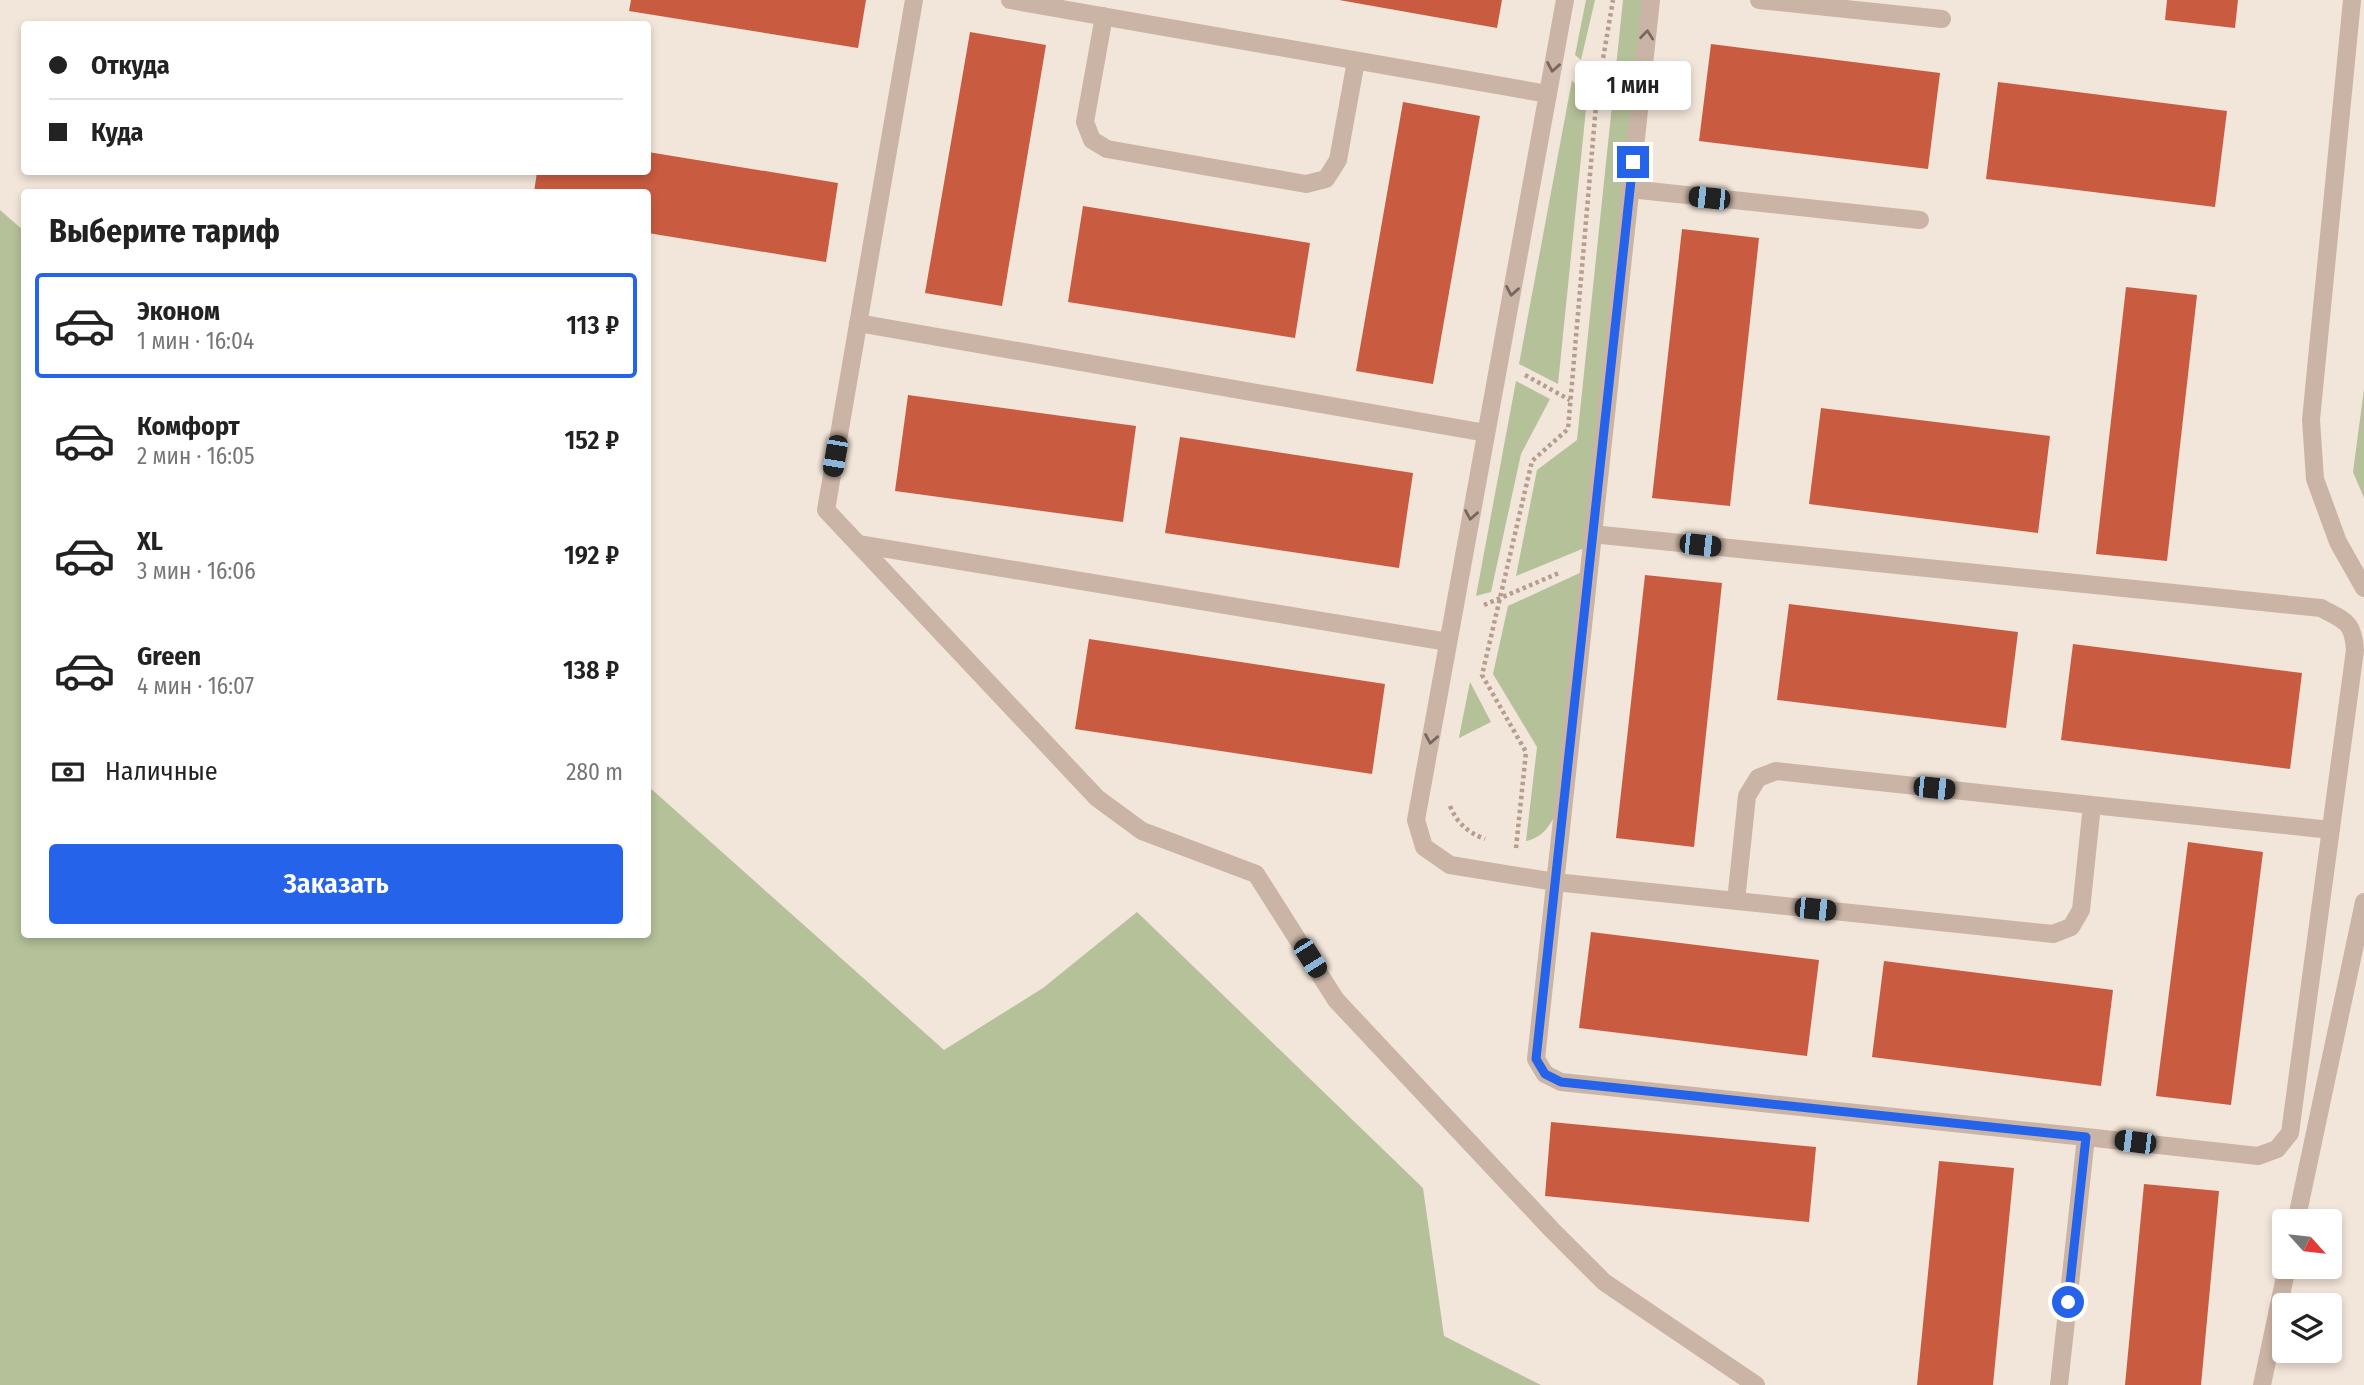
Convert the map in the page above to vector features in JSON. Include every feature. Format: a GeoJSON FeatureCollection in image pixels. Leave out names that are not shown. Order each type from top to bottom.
{"type":"FeatureCollection","features":[{"type":"Feature","properties":{"kind":"street"},"geometry":{"type":"LineString","coordinates":[[914,0],[826,510],[1097,798],[1142,831],[1256,874],[1336,1000],[1552,1230],[1604,1282],[1756,1385]]}},
{"type":"Feature","properties":{"kind":"street"},"geometry":{"type":"LineString","coordinates":[[1010,0],[1548,94]]}},
{"type":"Feature","properties":{"kind":"street"},"geometry":{"type":"LineString","coordinates":[[1565,0],[1416,820],[1424,847],[1450,864],[1555,882],[2053,934],[2071,927],[2081,910],[2092,805]]}},
{"type":"Feature","properties":{"kind":"street"},"geometry":{"type":"LineString","coordinates":[[1592,534],[2321,608],[2342,619],[2353,632],[2355,650],[2290,1133],[2277,1149],[2258,1156],[1561,1082],[1545,1074],[1536,1059],[1589,560],[1651,0]]}},
{"type":"Feature","properties":{"kind":"street"},"geometry":{"type":"LineString","coordinates":[[1759,0],[1942,19]]}},
{"type":"Feature","properties":{"kind":"street"},"geometry":{"type":"LineString","coordinates":[[2352,0],[2311,420],[2315,479],[2338,542],[2364,588]]}},
{"type":"Feature","properties":{"kind":"street"},"geometry":{"type":"LineString","coordinates":[[1104,16],[1085,122],[1092,140],[1107,149],[1133,154],[1306,184],[1326,179],[1338,160],[1356,61]]}},
{"type":"Feature","properties":{"kind":"street"},"geometry":{"type":"LineString","coordinates":[[1630,189],[1920,220]]}},
{"type":"Feature","properties":{"kind":"street"},"geometry":{"type":"LineString","coordinates":[[858,323],[1486,433]]}},
{"type":"Feature","properties":{"kind":"street"},"geometry":{"type":"LineString","coordinates":[[858,544],[1448,642]]}},
{"type":"Feature","properties":{"kind":"street"},"geometry":{"type":"LineString","coordinates":[[1736,901],[1747,796],[1758,778],[1776,771],[2331,830]]}},
{"type":"Feature","properties":{"kind":"street"},"geometry":{"type":"LineString","coordinates":[[2299,1209],[2364,902]]}},
{"type":"Feature","properties":{"kind":"street"},"geometry":{"type":"LineString","coordinates":[[2059,1385],[2086,1137]]}},
{"type":"Feature","properties":{"kind":"street"},"geometry":{"type":"LineString","coordinates":[[2262,1385],[2284,1279]]}},
{"type":"Feature","properties":{"kind":"path"},"geometry":{"type":"LineString","coordinates":[[1512,875],[1526,752],[1482,675],[1532,461],[1568,429],[1597,94],[1613,0]]}},
{"type":"Feature","properties":{"kind":"path"},"geometry":{"type":"LineString","coordinates":[[1499,361],[1570,400]]}},
{"type":"Feature","properties":{"kind":"path"},"geometry":{"type":"LineString","coordinates":[[1452,619],[1589,560]]}},
{"type":"Feature","properties":{"kind":"path"},"geometry":{"type":"LineString","coordinates":[[1446,795],[1456,821],[1474,835],[1492,841]]}},
{"type":"Feature","properties":{"kind":"path"},"geometry":{"type":"LineString","coordinates":[[1504,843],[1516,845]]}},
{"type":"Feature","properties":{"kind":"green space"},"geometry":{"type":"Polygon","coordinates":[[[1586,0],[1595,0],[1581,60],[1575,55],[1586,0]]]}},
{"type":"Feature","properties":{"kind":"green space"},"geometry":{"type":"Polygon","coordinates":[[[1623,0],[1644,0],[1587,547],[1516,576],[1537,470],[1577,440],[1623,0]]]}},
{"type":"Feature","properties":{"kind":"green space"},"geometry":{"type":"Polygon","coordinates":[[[1572,80],[1587,99],[1558,384],[1519,364],[1572,80]]]}},
{"type":"Feature","properties":{"kind":"green space"},"geometry":{"type":"Polygon","coordinates":[[[0,210],[21,228],[21,938],[651,938],[651,789],[944,1050],[1043,988],[1137,912],[1423,1188],[1444,1336],[1541,1385],[0,1385],[0,210]]]}},
{"type":"Feature","properties":{"kind":"green space"},"geometry":{"type":"Polygon","coordinates":[[[1516,381],[1550,399],[1521,454],[1491,592],[1476,596],[1516,381]]]}},
{"type":"Feature","properties":{"kind":"green space"},"geometry":{"type":"Polygon","coordinates":[[[2364,389],[2364,498],[2353,472],[2364,389]]]}},
{"type":"Feature","properties":{"kind":"green space"},"geometry":{"type":"Polygon","coordinates":[[[1584,571],[1558,810],[1542,833],[1526,841],[1537,747],[1493,674],[1508,606],[1584,571]]]}},
{"type":"Feature","properties":{"kind":"green space"},"geometry":{"type":"Polygon","coordinates":[[[1470,682],[1491,722],[1459,738],[1459,737],[1470,682]]]}},
{"type":"Feature","properties":{"kind":"building"},"geometry":{"type":"Polygon","coordinates":[[[631,0],[866,0],[858,48],[629,11],[631,0]]]}},
{"type":"Feature","properties":{"kind":"building"},"geometry":{"type":"Polygon","coordinates":[[[1339,0],[1502,0],[1497,28],[1339,0]]]}},
{"type":"Feature","properties":{"kind":"building"},"geometry":{"type":"Polygon","coordinates":[[[2167,0],[2238,0],[2235,28],[2165,20],[2167,0]]]}},
{"type":"Feature","properties":{"kind":"building"},"geometry":{"type":"Polygon","coordinates":[[[970,32],[1046,45],[1002,306],[925,293],[970,32]]]}},
{"type":"Feature","properties":{"kind":"building"},"geometry":{"type":"Polygon","coordinates":[[[1711,44],[1940,73],[1928,169],[1699,141],[1711,44]]]}},
{"type":"Feature","properties":{"kind":"building"},"geometry":{"type":"Polygon","coordinates":[[[1998,82],[2227,111],[2215,207],[1986,179],[1998,82]]]}},
{"type":"Feature","properties":{"kind":"building"},"geometry":{"type":"Polygon","coordinates":[[[1403,102],[1480,116],[1433,384],[1356,371],[1403,102]]]}},
{"type":"Feature","properties":{"kind":"building"},"geometry":{"type":"Polygon","coordinates":[[[651,152],[838,183],[826,262],[651,233],[651,189],[534,189],[537,175],[651,175],[651,152]]]}},
{"type":"Feature","properties":{"kind":"building"},"geometry":{"type":"Polygon","coordinates":[[[1083,206],[1310,243],[1295,338],[1068,302],[1083,206]]]}},
{"type":"Feature","properties":{"kind":"building"},"geometry":{"type":"Polygon","coordinates":[[[1682,229],[1759,238],[1730,506],[1652,498],[1682,229]]]}},
{"type":"Feature","properties":{"kind":"building"},"geometry":{"type":"Polygon","coordinates":[[[2126,287],[2197,295],[2167,561],[2096,554],[2126,287]]]}},
{"type":"Feature","properties":{"kind":"building"},"geometry":{"type":"Polygon","coordinates":[[[908,395],[1136,426],[1123,522],[895,491],[908,395]]]}},
{"type":"Feature","properties":{"kind":"building"},"geometry":{"type":"Polygon","coordinates":[[[1821,408],[2050,436],[2038,533],[1809,504],[1821,408]]]}},
{"type":"Feature","properties":{"kind":"building"},"geometry":{"type":"Polygon","coordinates":[[[1180,437],[1413,473],[1399,568],[1165,533],[1180,437]]]}},
{"type":"Feature","properties":{"kind":"building"},"geometry":{"type":"Polygon","coordinates":[[[1645,575],[1722,583],[1694,847],[1616,838],[1645,575]]]}},
{"type":"Feature","properties":{"kind":"building"},"geometry":{"type":"Polygon","coordinates":[[[1789,604],[2018,632],[2006,728],[1777,700],[1789,604]]]}},
{"type":"Feature","properties":{"kind":"building"},"geometry":{"type":"Polygon","coordinates":[[[1089,639],[1385,684],[1372,774],[1075,729],[1089,639]]]}},
{"type":"Feature","properties":{"kind":"building"},"geometry":{"type":"Polygon","coordinates":[[[2073,644],[2302,673],[2290,769],[2061,740],[2073,644]]]}},
{"type":"Feature","properties":{"kind":"building"},"geometry":{"type":"Polygon","coordinates":[[[2188,842],[2263,852],[2231,1105],[2156,1096],[2188,842]]]}},
{"type":"Feature","properties":{"kind":"building"},"geometry":{"type":"Polygon","coordinates":[[[1591,932],[1819,960],[1807,1056],[1579,1028],[1591,932]]]}},
{"type":"Feature","properties":{"kind":"building"},"geometry":{"type":"Polygon","coordinates":[[[1884,961],[2113,990],[2101,1086],[1872,1057],[1884,961]]]}},
{"type":"Feature","properties":{"kind":"building"},"geometry":{"type":"Polygon","coordinates":[[[1551,1122],[1816,1147],[1809,1222],[1545,1196],[1551,1122]]]}},
{"type":"Feature","properties":{"kind":"building"},"geometry":{"type":"Polygon","coordinates":[[[1939,1161],[2014,1168],[1993,1385],[1917,1385],[1939,1161]]]}},
{"type":"Feature","properties":{"kind":"building"},"geometry":{"type":"Polygon","coordinates":[[[2144,1184],[2219,1191],[2201,1385],[2125,1385],[2144,1184]]]}},
{"type":"Feature","properties":{"kind":"route"},"geometry":{"type":"LineString","coordinates":[[1633,162],[1536,1059],[1545,1074],[1561,1082],[2086,1137],[2068,1302]]}}]}
